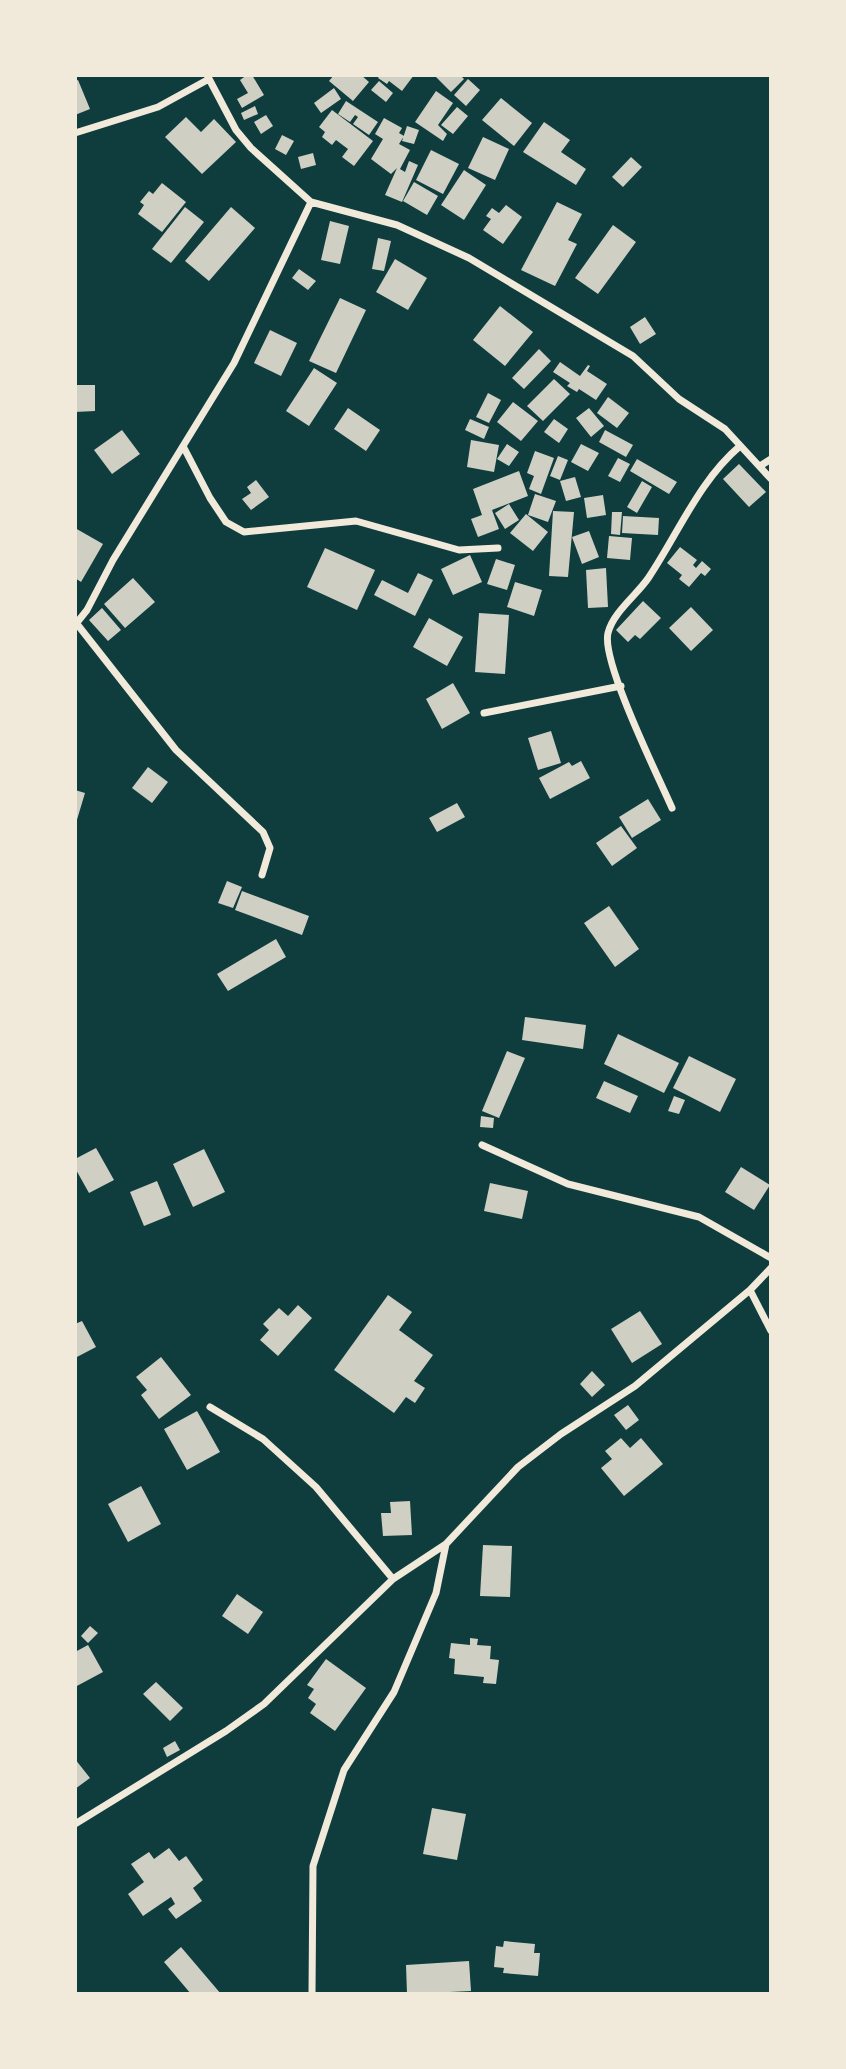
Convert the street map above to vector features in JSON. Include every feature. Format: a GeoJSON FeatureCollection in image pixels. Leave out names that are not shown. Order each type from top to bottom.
{"type":"FeatureCollection","features":[{"type":"Feature","properties":{"kind":"street"},"geometry":{"type":"LineString","coordinates":[[75,133],[158,107],[208,77],[236,130],[251,148],[311,202],[397,225],[469,257],[633,356],[679,399],[725,429],[771,479]]}},
{"type":"Feature","properties":{"kind":"street"},"geometry":{"type":"LineString","coordinates":[[262,875],[270,848],[263,832],[176,750],[76,625],[234,363],[311,202]]}},
{"type":"Feature","properties":{"kind":"street"},"geometry":{"type":"LineString","coordinates":[[183,446],[210,498],[226,522],[244,532],[356,521],[459,550],[498,548]]}},
{"type":"Feature","properties":{"kind":"street"},"geometry":{"type":"LineString","coordinates":[[672,807],[621,686],[608,645],[608,632],[648,579],[712,473],[740,446]]}},
{"type":"Feature","properties":{"kind":"street"},"geometry":{"type":"LineString","coordinates":[[760,466],[771,458]]}},
{"type":"Feature","properties":{"kind":"street"},"geometry":{"type":"LineString","coordinates":[[484,713],[621,686]]}},
{"type":"Feature","properties":{"kind":"street"},"geometry":{"type":"LineString","coordinates":[[482,1145],[537,1173],[568,1184],[699,1217],[771,1258]]}},
{"type":"Feature","properties":{"kind":"street"},"geometry":{"type":"LineString","coordinates":[[75,1824],[226,1731],[264,1703],[393,1579],[446,1544],[518,1467],[561,1434],[635,1386],[750,1290],[771,1268]]}},
{"type":"Feature","properties":{"kind":"street"},"geometry":{"type":"LineString","coordinates":[[750,1290],[771,1331]]}},
{"type":"Feature","properties":{"kind":"street"},"geometry":{"type":"LineString","coordinates":[[210,1407],[263,1439],[316,1487],[393,1579]]}},
{"type":"Feature","properties":{"kind":"street"},"geometry":{"type":"LineString","coordinates":[[311,1992],[313,1866],[344,1770],[394,1692],[436,1592],[446,1544]]}},
{"type":"Feature","properties":{"kind":"building"},"geometry":{"type":"Polygon","coordinates":[[[252,75],[264,95],[242,108],[237,99],[248,93],[240,80],[252,75]]]}},
{"type":"Feature","properties":{"kind":"building"},"geometry":{"type":"Polygon","coordinates":[[[334,75],[361,75],[369,82],[353,101],[329,81],[334,75]]]}},
{"type":"Feature","properties":{"kind":"building"},"geometry":{"type":"Polygon","coordinates":[[[380,75],[414,75],[402,91],[389,81],[387,84],[378,78],[380,75]]]}},
{"type":"Feature","properties":{"kind":"building"},"geometry":{"type":"Polygon","coordinates":[[[460,75],[464,79],[451,92],[436,77],[460,75]]]}},
{"type":"Feature","properties":{"kind":"building"},"geometry":{"type":"Polygon","coordinates":[[[468,79],[480,90],[466,106],[454,95],[468,79]]]}},
{"type":"Feature","properties":{"kind":"building"},"geometry":{"type":"Polygon","coordinates":[[[78,80],[90,109],[75,115],[75,81],[78,80]]]}},
{"type":"Feature","properties":{"kind":"building"},"geometry":{"type":"Polygon","coordinates":[[[379,81],[393,93],[386,102],[371,90],[379,81]]]}},
{"type":"Feature","properties":{"kind":"building"},"geometry":{"type":"Polygon","coordinates":[[[334,88],[341,99],[321,113],[314,103],[334,88]]]}},
{"type":"Feature","properties":{"kind":"building"},"geometry":{"type":"Polygon","coordinates":[[[436,91],[453,103],[438,125],[447,134],[443,141],[415,122],[436,91]]]}},
{"type":"Feature","properties":{"kind":"building"},"geometry":{"type":"Polygon","coordinates":[[[501,98],[532,123],[514,146],[482,120],[501,98]]]}},
{"type":"Feature","properties":{"kind":"building"},"geometry":{"type":"Polygon","coordinates":[[[346,101],[378,122],[369,135],[353,124],[358,117],[355,115],[350,122],[338,114],[346,101]]]}},
{"type":"Feature","properties":{"kind":"building"},"geometry":{"type":"Polygon","coordinates":[[[255,106],[258,114],[244,120],[241,113],[255,106]]]}},
{"type":"Feature","properties":{"kind":"building"},"geometry":{"type":"Polygon","coordinates":[[[457,107],[468,116],[453,134],[441,125],[457,107]]]}},
{"type":"Feature","properties":{"kind":"building"},"geometry":{"type":"Polygon","coordinates":[[[332,110],[373,141],[354,166],[342,157],[348,149],[336,140],[332,145],[322,137],[325,132],[319,127],[332,110]]]}},
{"type":"Feature","properties":{"kind":"building"},"geometry":{"type":"Polygon","coordinates":[[[266,115],[273,126],[261,134],[254,122],[266,115]]]}},
{"type":"Feature","properties":{"kind":"building"},"geometry":{"type":"Polygon","coordinates":[[[186,117],[201,132],[214,119],[236,142],[202,174],[165,137],[186,117]]]}},
{"type":"Feature","properties":{"kind":"building"},"geometry":{"type":"Polygon","coordinates":[[[384,118],[402,128],[399,133],[404,136],[399,144],[410,150],[400,169],[405,172],[409,161],[418,165],[402,202],[385,195],[397,168],[391,174],[371,159],[383,139],[375,134],[384,118]]]}},
{"type":"Feature","properties":{"kind":"building"},"geometry":{"type":"Polygon","coordinates":[[[544,122],[570,140],[561,152],[586,169],[576,185],[523,152],[544,122]]]}},
{"type":"Feature","properties":{"kind":"building"},"geometry":{"type":"Polygon","coordinates":[[[407,126],[419,130],[414,144],[402,141],[407,126]]]}},
{"type":"Feature","properties":{"kind":"building"},"geometry":{"type":"Polygon","coordinates":[[[282,135],[294,141],[286,155],[275,149],[282,135]]]}},
{"type":"Feature","properties":{"kind":"building"},"geometry":{"type":"Polygon","coordinates":[[[483,137],[509,149],[495,180],[468,168],[483,137]]]}},
{"type":"Feature","properties":{"kind":"building"},"geometry":{"type":"Polygon","coordinates":[[[431,150],[459,164],[443,194],[416,180],[431,150]]]}},
{"type":"Feature","properties":{"kind":"building"},"geometry":{"type":"Polygon","coordinates":[[[313,153],[316,165],[301,169],[298,157],[313,153]]]}},
{"type":"Feature","properties":{"kind":"building"},"geometry":{"type":"Polygon","coordinates":[[[631,157],[642,167],[623,187],[612,177],[631,157]]]}},
{"type":"Feature","properties":{"kind":"building"},"geometry":{"type":"Polygon","coordinates":[[[464,170],[486,185],[464,220],[441,205],[464,170]]]}},
{"type":"Feature","properties":{"kind":"building"},"geometry":{"type":"Polygon","coordinates":[[[414,182],[438,196],[427,215],[403,201],[414,182]]]}},
{"type":"Feature","properties":{"kind":"building"},"geometry":{"type":"Polygon","coordinates":[[[162,183],[186,202],[162,232],[138,214],[144,205],[140,202],[149,191],[153,194],[162,183]]]}},
{"type":"Feature","properties":{"kind":"building"},"geometry":{"type":"Polygon","coordinates":[[[557,202],[582,214],[568,240],[577,244],[555,286],[521,270],[557,202]]]}},
{"type":"Feature","properties":{"kind":"building"},"geometry":{"type":"Polygon","coordinates":[[[506,205],[522,217],[503,244],[483,230],[491,219],[486,216],[492,208],[499,213],[506,205]]]}},
{"type":"Feature","properties":{"kind":"building"},"geometry":{"type":"Polygon","coordinates":[[[185,207],[204,222],[171,263],[152,249],[185,207]]]}},
{"type":"Feature","properties":{"kind":"building"},"geometry":{"type":"Polygon","coordinates":[[[231,207],[255,228],[209,281],[185,261],[231,207]]]}},
{"type":"Feature","properties":{"kind":"building"},"geometry":{"type":"Polygon","coordinates":[[[330,221],[349,226],[340,264],[321,260],[330,221]]]}},
{"type":"Feature","properties":{"kind":"building"},"geometry":{"type":"Polygon","coordinates":[[[613,225],[636,242],[598,294],[575,278],[613,225]]]}},
{"type":"Feature","properties":{"kind":"building"},"geometry":{"type":"Polygon","coordinates":[[[378,238],[391,241],[384,271],[372,269],[378,238]]]}},
{"type":"Feature","properties":{"kind":"building"},"geometry":{"type":"Polygon","coordinates":[[[395,259],[427,278],[408,310],[376,292],[395,259]]]}},
{"type":"Feature","properties":{"kind":"building"},"geometry":{"type":"Polygon","coordinates":[[[299,269],[316,281],[308,290],[292,278],[299,269]]]}},
{"type":"Feature","properties":{"kind":"building"},"geometry":{"type":"Polygon","coordinates":[[[340,298],[366,310],[336,373],[309,361],[340,298]]]}},
{"type":"Feature","properties":{"kind":"building"},"geometry":{"type":"Polygon","coordinates":[[[500,306],[533,332],[505,366],[473,340],[500,306]]]}},
{"type":"Feature","properties":{"kind":"building"},"geometry":{"type":"Polygon","coordinates":[[[645,317],[656,334],[640,344],[630,327],[645,317]]]}},
{"type":"Feature","properties":{"kind":"building"},"geometry":{"type":"Polygon","coordinates":[[[270,330],[297,343],[281,376],[254,363],[270,330]]]}},
{"type":"Feature","properties":{"kind":"building"},"geometry":{"type":"Polygon","coordinates":[[[539,349],[551,361],[524,389],[512,378],[539,349]]]}},
{"type":"Feature","properties":{"kind":"building"},"geometry":{"type":"Polygon","coordinates":[[[560,362],[580,376],[588,365],[590,366],[587,371],[607,384],[596,400],[579,389],[577,392],[567,386],[570,383],[553,372],[560,362]]]}},
{"type":"Feature","properties":{"kind":"building"},"geometry":{"type":"Polygon","coordinates":[[[314,368],[337,383],[309,426],[286,411],[314,368]]]}},
{"type":"Feature","properties":{"kind":"building"},"geometry":{"type":"Polygon","coordinates":[[[554,379],[570,394],[543,421],[527,406],[554,379]]]}},
{"type":"Feature","properties":{"kind":"building"},"geometry":{"type":"Polygon","coordinates":[[[75,385],[95,385],[95,411],[75,412],[75,385]]]}},
{"type":"Feature","properties":{"kind":"building"},"geometry":{"type":"Polygon","coordinates":[[[488,393],[501,400],[489,423],[476,417],[488,393]]]}},
{"type":"Feature","properties":{"kind":"building"},"geometry":{"type":"Polygon","coordinates":[[[608,397],[629,413],[617,428],[597,413],[608,397]]]}},
{"type":"Feature","properties":{"kind":"building"},"geometry":{"type":"Polygon","coordinates":[[[513,402],[538,421],[521,441],[497,422],[513,402]]]}},
{"type":"Feature","properties":{"kind":"building"},"geometry":{"type":"Polygon","coordinates":[[[348,408],[380,430],[366,451],[334,429],[348,408]]]}},
{"type":"Feature","properties":{"kind":"building"},"geometry":{"type":"Polygon","coordinates":[[[589,408],[604,426],[591,437],[576,418],[589,408]]]}},
{"type":"Feature","properties":{"kind":"building"},"geometry":{"type":"Polygon","coordinates":[[[470,419],[489,427],[484,439],[465,430],[470,419]]]}},
{"type":"Feature","properties":{"kind":"building"},"geometry":{"type":"Polygon","coordinates":[[[554,419],[568,429],[559,443],[544,432],[554,419]]]}},
{"type":"Feature","properties":{"kind":"building"},"geometry":{"type":"Polygon","coordinates":[[[122,430],[140,454],[112,474],[94,450],[122,430]]]}},
{"type":"Feature","properties":{"kind":"building"},"geometry":{"type":"Polygon","coordinates":[[[605,430],[633,445],[626,457],[599,442],[605,430]]]}},
{"type":"Feature","properties":{"kind":"building"},"geometry":{"type":"Polygon","coordinates":[[[471,440],[499,445],[494,472],[467,467],[471,440]]]}},
{"type":"Feature","properties":{"kind":"building"},"geometry":{"type":"Polygon","coordinates":[[[507,444],[519,452],[509,466],[497,459],[507,444]]]}},
{"type":"Feature","properties":{"kind":"building"},"geometry":{"type":"Polygon","coordinates":[[[581,444],[599,453],[588,471],[571,462],[581,444]]]}},
{"type":"Feature","properties":{"kind":"building"},"geometry":{"type":"Polygon","coordinates":[[[535,451],[554,458],[541,494],[529,489],[534,476],[527,473],[535,451]]]}},
{"type":"Feature","properties":{"kind":"building"},"geometry":{"type":"Polygon","coordinates":[[[558,456],[568,460],[560,480],[550,476],[558,456]]]}},
{"type":"Feature","properties":{"kind":"building"},"geometry":{"type":"Polygon","coordinates":[[[618,458],[630,464],[620,482],[608,476],[618,458]]]}},
{"type":"Feature","properties":{"kind":"building"},"geometry":{"type":"Polygon","coordinates":[[[637,459],[677,482],[669,494],[630,471],[637,459]]]}},
{"type":"Feature","properties":{"kind":"building"},"geometry":{"type":"Polygon","coordinates":[[[739,464],[766,492],[749,507],[723,479],[739,464]]]}},
{"type":"Feature","properties":{"kind":"building"},"geometry":{"type":"Polygon","coordinates":[[[519,471],[528,496],[492,510],[499,529],[478,537],[471,519],[482,515],[473,489],[519,471]]]}},
{"type":"Feature","properties":{"kind":"building"},"geometry":{"type":"Polygon","coordinates":[[[575,477],[581,497],[566,501],[560,481],[575,477]]]}},
{"type":"Feature","properties":{"kind":"building"},"geometry":{"type":"Polygon","coordinates":[[[256,480],[269,497],[251,510],[242,499],[251,493],[247,487],[256,480]]]}},
{"type":"Feature","properties":{"kind":"building"},"geometry":{"type":"Polygon","coordinates":[[[642,481],[652,487],[637,513],[627,507],[642,481]]]}},
{"type":"Feature","properties":{"kind":"building"},"geometry":{"type":"Polygon","coordinates":[[[535,494],[556,501],[548,522],[528,515],[535,494]]]}},
{"type":"Feature","properties":{"kind":"building"},"geometry":{"type":"Polygon","coordinates":[[[603,495],[606,515],[587,518],[584,498],[603,495]]]}},
{"type":"Feature","properties":{"kind":"building"},"geometry":{"type":"Polygon","coordinates":[[[509,504],[519,520],[505,529],[495,513],[509,504]]]}},
{"type":"Feature","properties":{"kind":"building"},"geometry":{"type":"Polygon","coordinates":[[[553,511],[574,512],[568,577],[549,576],[553,511]]]}},
{"type":"Feature","properties":{"kind":"building"},"geometry":{"type":"Polygon","coordinates":[[[612,512],[622,512],[620,535],[611,534],[612,512]]]}},
{"type":"Feature","properties":{"kind":"building"},"geometry":{"type":"Polygon","coordinates":[[[526,514],[548,532],[533,551],[510,533],[526,514]]]}},
{"type":"Feature","properties":{"kind":"building"},"geometry":{"type":"Polygon","coordinates":[[[623,516],[659,518],[658,535],[622,533],[623,516]]]}},
{"type":"Feature","properties":{"kind":"building"},"geometry":{"type":"Polygon","coordinates":[[[75,528],[103,544],[81,582],[75,578],[75,528]]]}},
{"type":"Feature","properties":{"kind":"building"},"geometry":{"type":"Polygon","coordinates":[[[589,531],[599,557],[582,564],[572,537],[589,531]]]}},
{"type":"Feature","properties":{"kind":"building"},"geometry":{"type":"Polygon","coordinates":[[[609,536],[632,538],[630,560],[607,558],[609,536]]]}},
{"type":"Feature","properties":{"kind":"building"},"geometry":{"type":"Polygon","coordinates":[[[680,547],[697,560],[693,565],[696,568],[702,561],[711,569],[705,576],[701,573],[689,587],[679,579],[682,575],[667,563],[680,547]]]}},
{"type":"Feature","properties":{"kind":"building"},"geometry":{"type":"Polygon","coordinates":[[[325,548],[375,570],[357,610],[307,587],[325,548]]]}},
{"type":"Feature","properties":{"kind":"building"},"geometry":{"type":"Polygon","coordinates":[[[470,555],[482,582],[453,595],[441,569],[470,555]]]}},
{"type":"Feature","properties":{"kind":"building"},"geometry":{"type":"Polygon","coordinates":[[[496,559],[515,565],[507,590],[487,584],[496,559]]]}},
{"type":"Feature","properties":{"kind":"building"},"geometry":{"type":"Polygon","coordinates":[[[606,568],[608,607],[588,608],[586,570],[606,568]]]}},
{"type":"Feature","properties":{"kind":"building"},"geometry":{"type":"Polygon","coordinates":[[[418,573],[433,580],[415,616],[374,595],[382,580],[408,593],[418,573]]]}},
{"type":"Feature","properties":{"kind":"building"},"geometry":{"type":"Polygon","coordinates":[[[133,578],[155,602],[125,628],[104,604],[133,578]]]}},
{"type":"Feature","properties":{"kind":"building"},"geometry":{"type":"Polygon","coordinates":[[[515,582],[542,590],[534,616],[507,607],[515,582]]]}},
{"type":"Feature","properties":{"kind":"building"},"geometry":{"type":"Polygon","coordinates":[[[643,601],[661,618],[640,639],[635,635],[628,642],[616,630],[643,601]]]}},
{"type":"Feature","properties":{"kind":"building"},"geometry":{"type":"Polygon","coordinates":[[[691,607],[713,630],[691,651],[669,628],[691,607]]]}},
{"type":"Feature","properties":{"kind":"building"},"geometry":{"type":"Polygon","coordinates":[[[102,608],[121,630],[108,641],[89,620],[102,608]]]}},
{"type":"Feature","properties":{"kind":"building"},"geometry":{"type":"Polygon","coordinates":[[[479,613],[509,615],[505,674],[475,672],[479,613]]]}},
{"type":"Feature","properties":{"kind":"building"},"geometry":{"type":"Polygon","coordinates":[[[429,618],[463,637],[447,666],[413,647],[429,618]]]}},
{"type":"Feature","properties":{"kind":"building"},"geometry":{"type":"Polygon","coordinates":[[[453,683],[470,713],[442,729],[426,699],[453,683]]]}},
{"type":"Feature","properties":{"kind":"building"},"geometry":{"type":"Polygon","coordinates":[[[551,731],[561,763],[538,770],[528,738],[551,731]]]}},
{"type":"Feature","properties":{"kind":"building"},"geometry":{"type":"Polygon","coordinates":[[[581,761],[590,778],[550,799],[539,778],[569,762],[572,766],[581,761]]]}},
{"type":"Feature","properties":{"kind":"building"},"geometry":{"type":"Polygon","coordinates":[[[148,767],[168,782],[152,803],[132,788],[148,767]]]}},
{"type":"Feature","properties":{"kind":"building"},"geometry":{"type":"Polygon","coordinates":[[[75,790],[85,793],[76,823],[75,823],[75,790]]]}},
{"type":"Feature","properties":{"kind":"building"},"geometry":{"type":"Polygon","coordinates":[[[648,799],[661,820],[632,838],[619,817],[648,799]]]}},
{"type":"Feature","properties":{"kind":"building"},"geometry":{"type":"Polygon","coordinates":[[[457,803],[465,817],[437,832],[429,818],[457,803]]]}},
{"type":"Feature","properties":{"kind":"building"},"geometry":{"type":"Polygon","coordinates":[[[621,826],[637,848],[612,866],[596,843],[621,826]]]}},
{"type":"Feature","properties":{"kind":"building"},"geometry":{"type":"Polygon","coordinates":[[[227,881],[242,887],[233,908],[218,903],[227,881]]]}},
{"type":"Feature","properties":{"kind":"building"},"geometry":{"type":"Polygon","coordinates":[[[242,891],[309,916],[302,935],[235,910],[242,891]]]}},
{"type":"Feature","properties":{"kind":"building"},"geometry":{"type":"Polygon","coordinates":[[[609,906],[639,949],[615,967],[584,923],[609,906]]]}},
{"type":"Feature","properties":{"kind":"building"},"geometry":{"type":"Polygon","coordinates":[[[276,939],[286,957],[228,991],[217,974],[276,939]]]}},
{"type":"Feature","properties":{"kind":"building"},"geometry":{"type":"Polygon","coordinates":[[[525,1017],[586,1025],[583,1049],[522,1040],[525,1017]]]}},
{"type":"Feature","properties":{"kind":"building"},"geometry":{"type":"Polygon","coordinates":[[[618,1034],[679,1063],[664,1093],[604,1064],[618,1034]]]}},
{"type":"Feature","properties":{"kind":"building"},"geometry":{"type":"Polygon","coordinates":[[[507,1051],[525,1058],[499,1118],[482,1111],[507,1051]]]}},
{"type":"Feature","properties":{"kind":"building"},"geometry":{"type":"Polygon","coordinates":[[[689,1056],[736,1079],[720,1112],[673,1088],[689,1056]]]}},
{"type":"Feature","properties":{"kind":"building"},"geometry":{"type":"Polygon","coordinates":[[[604,1081],[638,1096],[630,1113],[596,1098],[604,1081]]]}},
{"type":"Feature","properties":{"kind":"building"},"geometry":{"type":"Polygon","coordinates":[[[674,1096],[685,1100],[679,1114],[668,1111],[674,1096]]]}},
{"type":"Feature","properties":{"kind":"building"},"geometry":{"type":"Polygon","coordinates":[[[481,1116],[494,1118],[493,1128],[480,1127],[481,1116]]]}},
{"type":"Feature","properties":{"kind":"building"},"geometry":{"type":"Polygon","coordinates":[[[96,1148],[114,1180],[89,1193],[75,1168],[75,1159],[96,1148]]]}},
{"type":"Feature","properties":{"kind":"building"},"geometry":{"type":"Polygon","coordinates":[[[204,1149],[225,1192],[193,1207],[173,1164],[204,1149]]]}},
{"type":"Feature","properties":{"kind":"building"},"geometry":{"type":"Polygon","coordinates":[[[741,1167],[770,1185],[754,1210],[725,1192],[741,1167]]]}},
{"type":"Feature","properties":{"kind":"building"},"geometry":{"type":"Polygon","coordinates":[[[157,1181],[171,1215],[144,1226],[130,1192],[157,1181]]]}},
{"type":"Feature","properties":{"kind":"building"},"geometry":{"type":"Polygon","coordinates":[[[490,1183],[528,1191],[522,1219],[484,1211],[490,1183]]]}},
{"type":"Feature","properties":{"kind":"building"},"geometry":{"type":"Polygon","coordinates":[[[388,1295],[412,1312],[399,1330],[433,1355],[414,1381],[425,1388],[415,1403],[406,1397],[394,1413],[334,1370],[388,1295]]]}},
{"type":"Feature","properties":{"kind":"building"},"geometry":{"type":"Polygon","coordinates":[[[298,1305],[312,1318],[278,1356],[260,1340],[269,1330],[263,1324],[279,1308],[288,1316],[298,1305]]]}},
{"type":"Feature","properties":{"kind":"building"},"geometry":{"type":"Polygon","coordinates":[[[640,1311],[662,1344],[632,1363],[611,1329],[640,1311]]]}},
{"type":"Feature","properties":{"kind":"building"},"geometry":{"type":"Polygon","coordinates":[[[82,1321],[96,1347],[75,1358],[75,1324],[82,1321]]]}},
{"type":"Feature","properties":{"kind":"building"},"geometry":{"type":"Polygon","coordinates":[[[161,1357],[191,1395],[159,1419],[141,1395],[147,1390],[136,1377],[161,1357]]]}},
{"type":"Feature","properties":{"kind":"building"},"geometry":{"type":"Polygon","coordinates":[[[592,1371],[605,1385],[592,1397],[580,1384],[592,1371]]]}},
{"type":"Feature","properties":{"kind":"building"},"geometry":{"type":"Polygon","coordinates":[[[628,1405],[639,1420],[626,1430],[614,1415],[628,1405]]]}},
{"type":"Feature","properties":{"kind":"building"},"geometry":{"type":"Polygon","coordinates":[[[197,1411],[220,1452],[187,1470],[164,1429],[197,1411]]]}},
{"type":"Feature","properties":{"kind":"building"},"geometry":{"type":"Polygon","coordinates":[[[621,1438],[630,1448],[641,1438],[663,1464],[624,1496],[601,1468],[612,1459],[605,1451],[621,1438]]]}},
{"type":"Feature","properties":{"kind":"building"},"geometry":{"type":"Polygon","coordinates":[[[141,1486],[161,1524],[128,1542],[108,1504],[141,1486]]]}},
{"type":"Feature","properties":{"kind":"building"},"geometry":{"type":"Polygon","coordinates":[[[410,1501],[412,1535],[383,1536],[381,1513],[391,1513],[390,1502],[410,1501]]]}},
{"type":"Feature","properties":{"kind":"building"},"geometry":{"type":"Polygon","coordinates":[[[483,1545],[512,1546],[510,1597],[480,1596],[483,1545]]]}},
{"type":"Feature","properties":{"kind":"building"},"geometry":{"type":"Polygon","coordinates":[[[237,1594],[263,1612],[248,1634],[222,1616],[237,1594]]]}},
{"type":"Feature","properties":{"kind":"building"},"geometry":{"type":"Polygon","coordinates":[[[90,1626],[98,1633],[88,1643],[81,1636],[90,1626]]]}},
{"type":"Feature","properties":{"kind":"building"},"geometry":{"type":"Polygon","coordinates":[[[470,1638],[478,1639],[477,1645],[491,1646],[490,1659],[499,1660],[496,1684],[483,1683],[484,1677],[454,1674],[455,1659],[449,1658],[451,1643],[470,1645],[470,1638]]]}},
{"type":"Feature","properties":{"kind":"building"},"geometry":{"type":"Polygon","coordinates":[[[88,1645],[103,1672],[75,1687],[75,1652],[88,1645]]]}},
{"type":"Feature","properties":{"kind":"building"},"geometry":{"type":"Polygon","coordinates":[[[326,1659],[366,1688],[335,1731],[310,1713],[316,1704],[308,1698],[314,1689],[307,1685],[326,1659]]]}},
{"type":"Feature","properties":{"kind":"building"},"geometry":{"type":"Polygon","coordinates":[[[156,1682],[183,1708],[170,1721],[143,1694],[156,1682]]]}},
{"type":"Feature","properties":{"kind":"building"},"geometry":{"type":"Polygon","coordinates":[[[175,1741],[180,1750],[167,1757],[163,1748],[175,1741]]]}},
{"type":"Feature","properties":{"kind":"building"},"geometry":{"type":"Polygon","coordinates":[[[75,1759],[90,1778],[75,1789],[75,1759]]]}},
{"type":"Feature","properties":{"kind":"building"},"geometry":{"type":"Polygon","coordinates":[[[432,1808],[466,1814],[457,1860],[423,1854],[432,1808]]]}},
{"type":"Feature","properties":{"kind":"building"},"geometry":{"type":"Polygon","coordinates":[[[169,1848],[179,1861],[186,1856],[203,1880],[193,1888],[202,1901],[176,1919],[168,1909],[175,1904],[171,1897],[143,1916],[128,1894],[144,1882],[131,1864],[149,1852],[154,1859],[169,1848]]]}},
{"type":"Feature","properties":{"kind":"building"},"geometry":{"type":"Polygon","coordinates":[[[504,1941],[535,1944],[534,1953],[540,1953],[538,1976],[503,1973],[504,1968],[494,1967],[496,1946],[503,1947],[504,1941]]]}},
{"type":"Feature","properties":{"kind":"building"},"geometry":{"type":"Polygon","coordinates":[[[181,1947],[221,1994],[191,1994],[164,1962],[181,1947]]]}},
{"type":"Feature","properties":{"kind":"building"},"geometry":{"type":"Polygon","coordinates":[[[469,1961],[471,1991],[407,1994],[406,1965],[469,1961]]]}}]}
